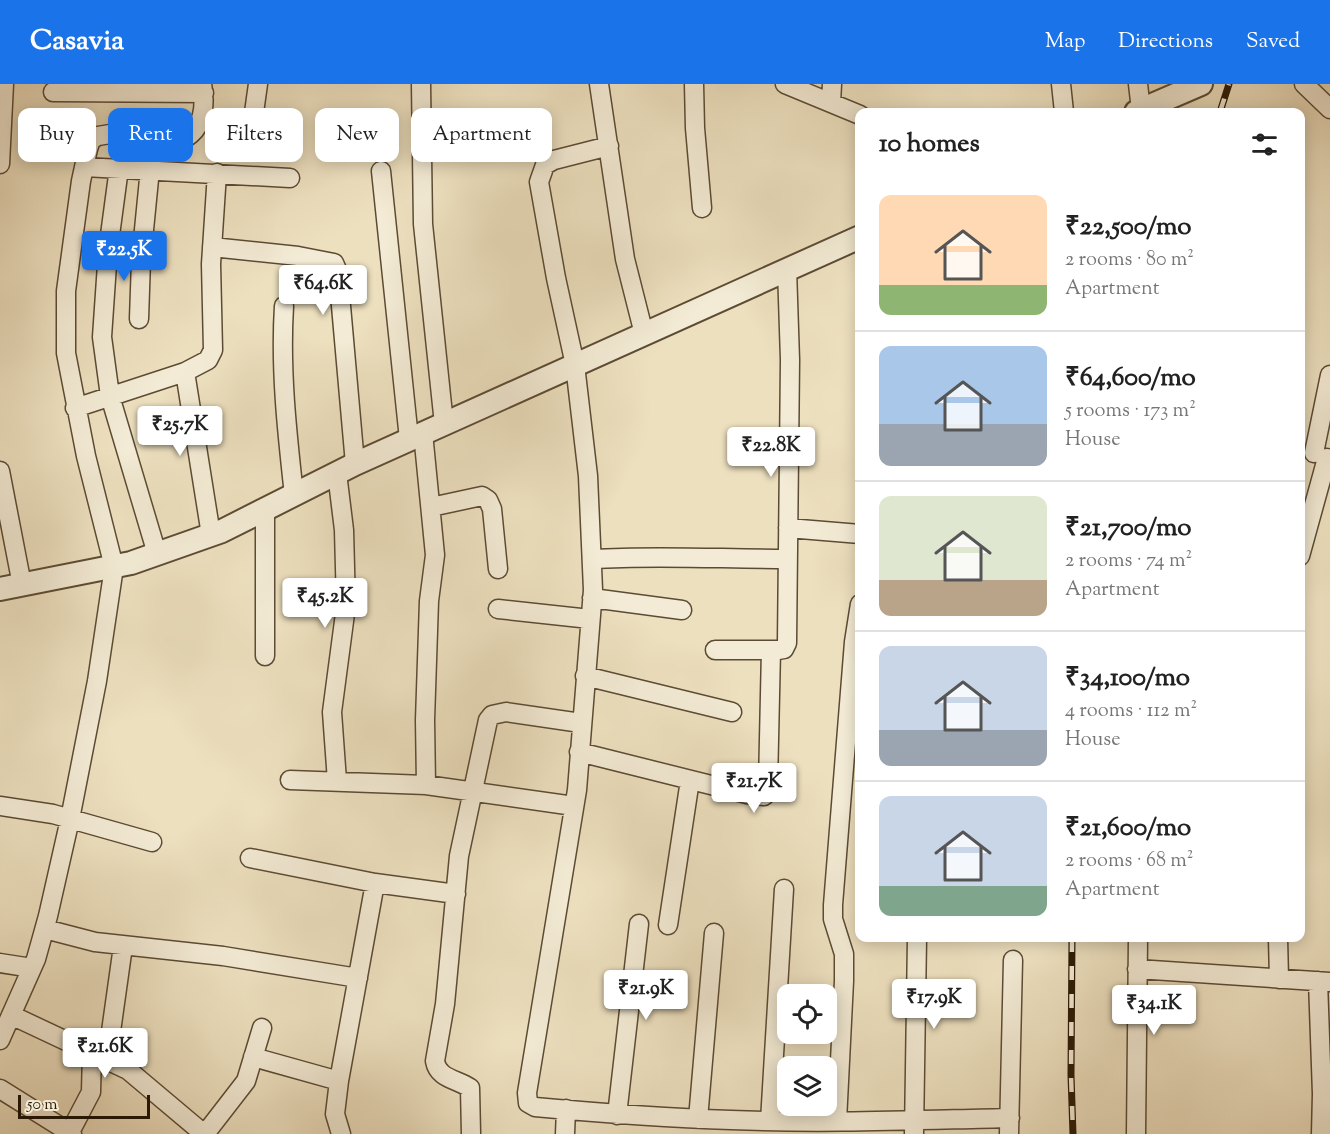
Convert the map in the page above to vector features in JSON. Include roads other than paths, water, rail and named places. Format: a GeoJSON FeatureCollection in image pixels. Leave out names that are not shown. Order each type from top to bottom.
{"type":"FeatureCollection","features":[{"type":"Feature","properties":{"kind":"street"},"geometry":{"type":"LineString","coordinates":[[0,163],[4,84]]}},
{"type":"Feature","properties":{"kind":"street"},"geometry":{"type":"LineString","coordinates":[[255,108],[258,84]]}},
{"type":"Feature","properties":{"kind":"street"},"geometry":{"type":"LineString","coordinates":[[421,84],[423,224],[444,424]]}},
{"type":"Feature","properties":{"kind":"street"},"geometry":{"type":"LineString","coordinates":[[599,84],[625,259],[644,334]]}},
{"type":"Feature","properties":{"kind":"street"},"geometry":{"type":"LineString","coordinates":[[694,84],[694,128],[702,208]]}},
{"type":"Feature","properties":{"kind":"street"},"geometry":{"type":"LineString","coordinates":[[785,84],[855,112]]}},
{"type":"Feature","properties":{"kind":"street"},"geometry":{"type":"LineString","coordinates":[[831,103],[832,84]]}},
{"type":"Feature","properties":{"kind":"street"},"geometry":{"type":"LineString","coordinates":[[1061,84],[1064,108]]}},
{"type":"Feature","properties":{"kind":"street"},"geometry":{"type":"LineString","coordinates":[[1138,84],[1139,108]]}},
{"type":"Feature","properties":{"kind":"street"},"geometry":{"type":"LineString","coordinates":[[1146,108],[1201,84]]}},
{"type":"Feature","properties":{"kind":"street"},"geometry":{"type":"LineString","coordinates":[[1304,84],[1330,110]]}},
{"type":"Feature","properties":{"kind":"street"},"geometry":{"type":"LineString","coordinates":[[0,1040],[32,969],[45,928],[70,819],[97,681],[114,567],[75,408],[66,353],[66,291],[84,167],[91,140],[98,136],[110,134],[180,141],[189,137],[199,126],[204,107],[203,88],[53,92]]}},
{"type":"Feature","properties":{"kind":"street"},"geometry":{"type":"LineString","coordinates":[[609,146],[554,160],[545,165],[539,182],[554,268],[575,365],[588,476],[593,559],[592,598],[574,806],[527,1093],[528,1102],[535,1107],[617,1115],[698,1119],[721,1127],[771,1121],[914,1127],[1010,1126],[1013,960]]}},
{"type":"Feature","properties":{"kind":"street"},"geometry":{"type":"LineString","coordinates":[[84,167],[290,178]]}},
{"type":"Feature","properties":{"kind":"street"},"geometry":{"type":"LineString","coordinates":[[119,168],[108,250],[102,337],[110,396],[157,554]]}},
{"type":"Feature","properties":{"kind":"street"},"geometry":{"type":"LineString","coordinates":[[140,319],[141,260],[150,169]]}},
{"type":"Feature","properties":{"kind":"street"},"geometry":{"type":"LineString","coordinates":[[381,171],[416,436],[431,507],[435,555],[429,602],[425,720],[426,785]]}},
{"type":"Feature","properties":{"kind":"street"},"geometry":{"type":"LineString","coordinates":[[75,408],[185,372],[208,360],[213,350],[212,247],[217,173]]}},
{"type":"Feature","properties":{"kind":"street"},"geometry":{"type":"LineString","coordinates":[[0,471],[11,587],[114,567],[211,535],[346,468],[855,239]]}},
{"type":"Feature","properties":{"kind":"street"},"geometry":{"type":"LineString","coordinates":[[212,247],[298,256],[334,263],[338,272],[346,468],[344,540],[346,606],[332,712],[337,781]]}},
{"type":"Feature","properties":{"kind":"street"},"geometry":{"type":"LineString","coordinates":[[715,650],[784,649],[787,643],[790,360],[787,269]]}},
{"type":"Feature","properties":{"kind":"street"},"geometry":{"type":"LineString","coordinates":[[284,306],[282,344],[285,411],[294,495]]}},
{"type":"Feature","properties":{"kind":"street"},"geometry":{"type":"LineString","coordinates":[[185,372],[211,535]]}},
{"type":"Feature","properties":{"kind":"street"},"geometry":{"type":"LineString","coordinates":[[1305,528],[1330,375]]}},
{"type":"Feature","properties":{"kind":"street"},"geometry":{"type":"LineString","coordinates":[[431,507],[482,496],[488,500],[492,509],[498,569]]}},
{"type":"Feature","properties":{"kind":"street"},"geometry":{"type":"LineString","coordinates":[[265,509],[265,657]]}},
{"type":"Feature","properties":{"kind":"street"},"geometry":{"type":"LineString","coordinates":[[788,528],[855,534]]}},
{"type":"Feature","properties":{"kind":"street"},"geometry":{"type":"LineString","coordinates":[[593,559],[642,556],[787,559]]}},
{"type":"Feature","properties":{"kind":"street"},"geometry":{"type":"LineString","coordinates":[[592,598],[682,610]]}},
{"type":"Feature","properties":{"kind":"street"},"geometry":{"type":"LineString","coordinates":[[498,609],[590,619]]}},
{"type":"Feature","properties":{"kind":"street"},"geometry":{"type":"LineString","coordinates":[[826,1125],[844,972],[844,954],[833,919],[833,905],[852,775],[855,636]]}},
{"type":"Feature","properties":{"kind":"street"},"geometry":{"type":"LineString","coordinates":[[579,752],[764,796],[768,792],[771,650]]}},
{"type":"Feature","properties":{"kind":"street"},"geometry":{"type":"LineString","coordinates":[[585,676],[732,712]]}},
{"type":"Feature","properties":{"kind":"street"},"geometry":{"type":"LineString","coordinates":[[471,1134],[471,1088],[441,1074],[435,1061],[445,1004],[459,856],[488,720],[492,715],[506,712],[581,723]]}},
{"type":"Feature","properties":{"kind":"street"},"geometry":{"type":"LineString","coordinates":[[290,780],[426,785],[574,806]]}},
{"type":"Feature","properties":{"kind":"street"},"geometry":{"type":"LineString","coordinates":[[668,925],[690,780]]}},
{"type":"Feature","properties":{"kind":"street"},"geometry":{"type":"LineString","coordinates":[[0,806],[53,814],[152,842]]}},
{"type":"Feature","properties":{"kind":"street"},"geometry":{"type":"LineString","coordinates":[[250,858],[375,883],[456,894]]}},
{"type":"Feature","properties":{"kind":"street"},"geometry":{"type":"LineString","coordinates":[[341,1134],[335,1114],[339,1081],[375,883]]}},
{"type":"Feature","properties":{"kind":"street"},"geometry":{"type":"LineString","coordinates":[[771,1121],[784,889]]}},
{"type":"Feature","properties":{"kind":"street"},"geometry":{"type":"LineString","coordinates":[[617,1115],[639,924]]}},
{"type":"Feature","properties":{"kind":"street"},"geometry":{"type":"LineString","coordinates":[[45,928],[95,942],[223,956],[358,978]]}},
{"type":"Feature","properties":{"kind":"street"},"geometry":{"type":"LineString","coordinates":[[698,1119],[714,933]]}},
{"type":"Feature","properties":{"kind":"street"},"geometry":{"type":"LineString","coordinates":[[914,1127],[917,942]]}},
{"type":"Feature","properties":{"kind":"street"},"geometry":{"type":"LineString","coordinates":[[1136,1134],[1138,942]]}},
{"type":"Feature","properties":{"kind":"street"},"geometry":{"type":"LineString","coordinates":[[1278,942],[1280,979]]}},
{"type":"Feature","properties":{"kind":"street"},"geometry":{"type":"LineString","coordinates":[[0,1089],[70,1134],[91,1092],[123,946]]}},
{"type":"Feature","properties":{"kind":"street"},"geometry":{"type":"LineString","coordinates":[[0,963],[32,969]]}},
{"type":"Feature","properties":{"kind":"street"},"geometry":{"type":"LineString","coordinates":[[1137,969],[1324,982],[1321,1134]]}},
{"type":"Feature","properties":{"kind":"street"},"geometry":{"type":"LineString","coordinates":[[11,1015],[128,1070],[204,1134],[243,1086],[262,1028]]}},
{"type":"Feature","properties":{"kind":"street"},"geometry":{"type":"LineString","coordinates":[[253,1057],[339,1081]]}},
{"type":"Feature","properties":{"kind":"street"},"geometry":{"type":"LineString","coordinates":[[565,1134],[566,1110]]}},
{"type":"Feature","properties":{"kind":"railway"},"geometry":{"type":"LineString","coordinates":[[1221,108],[1229,84]]}},
{"type":"Feature","properties":{"kind":"railway"},"geometry":{"type":"LineString","coordinates":[[1072,942],[1073,1134]]}}]}
